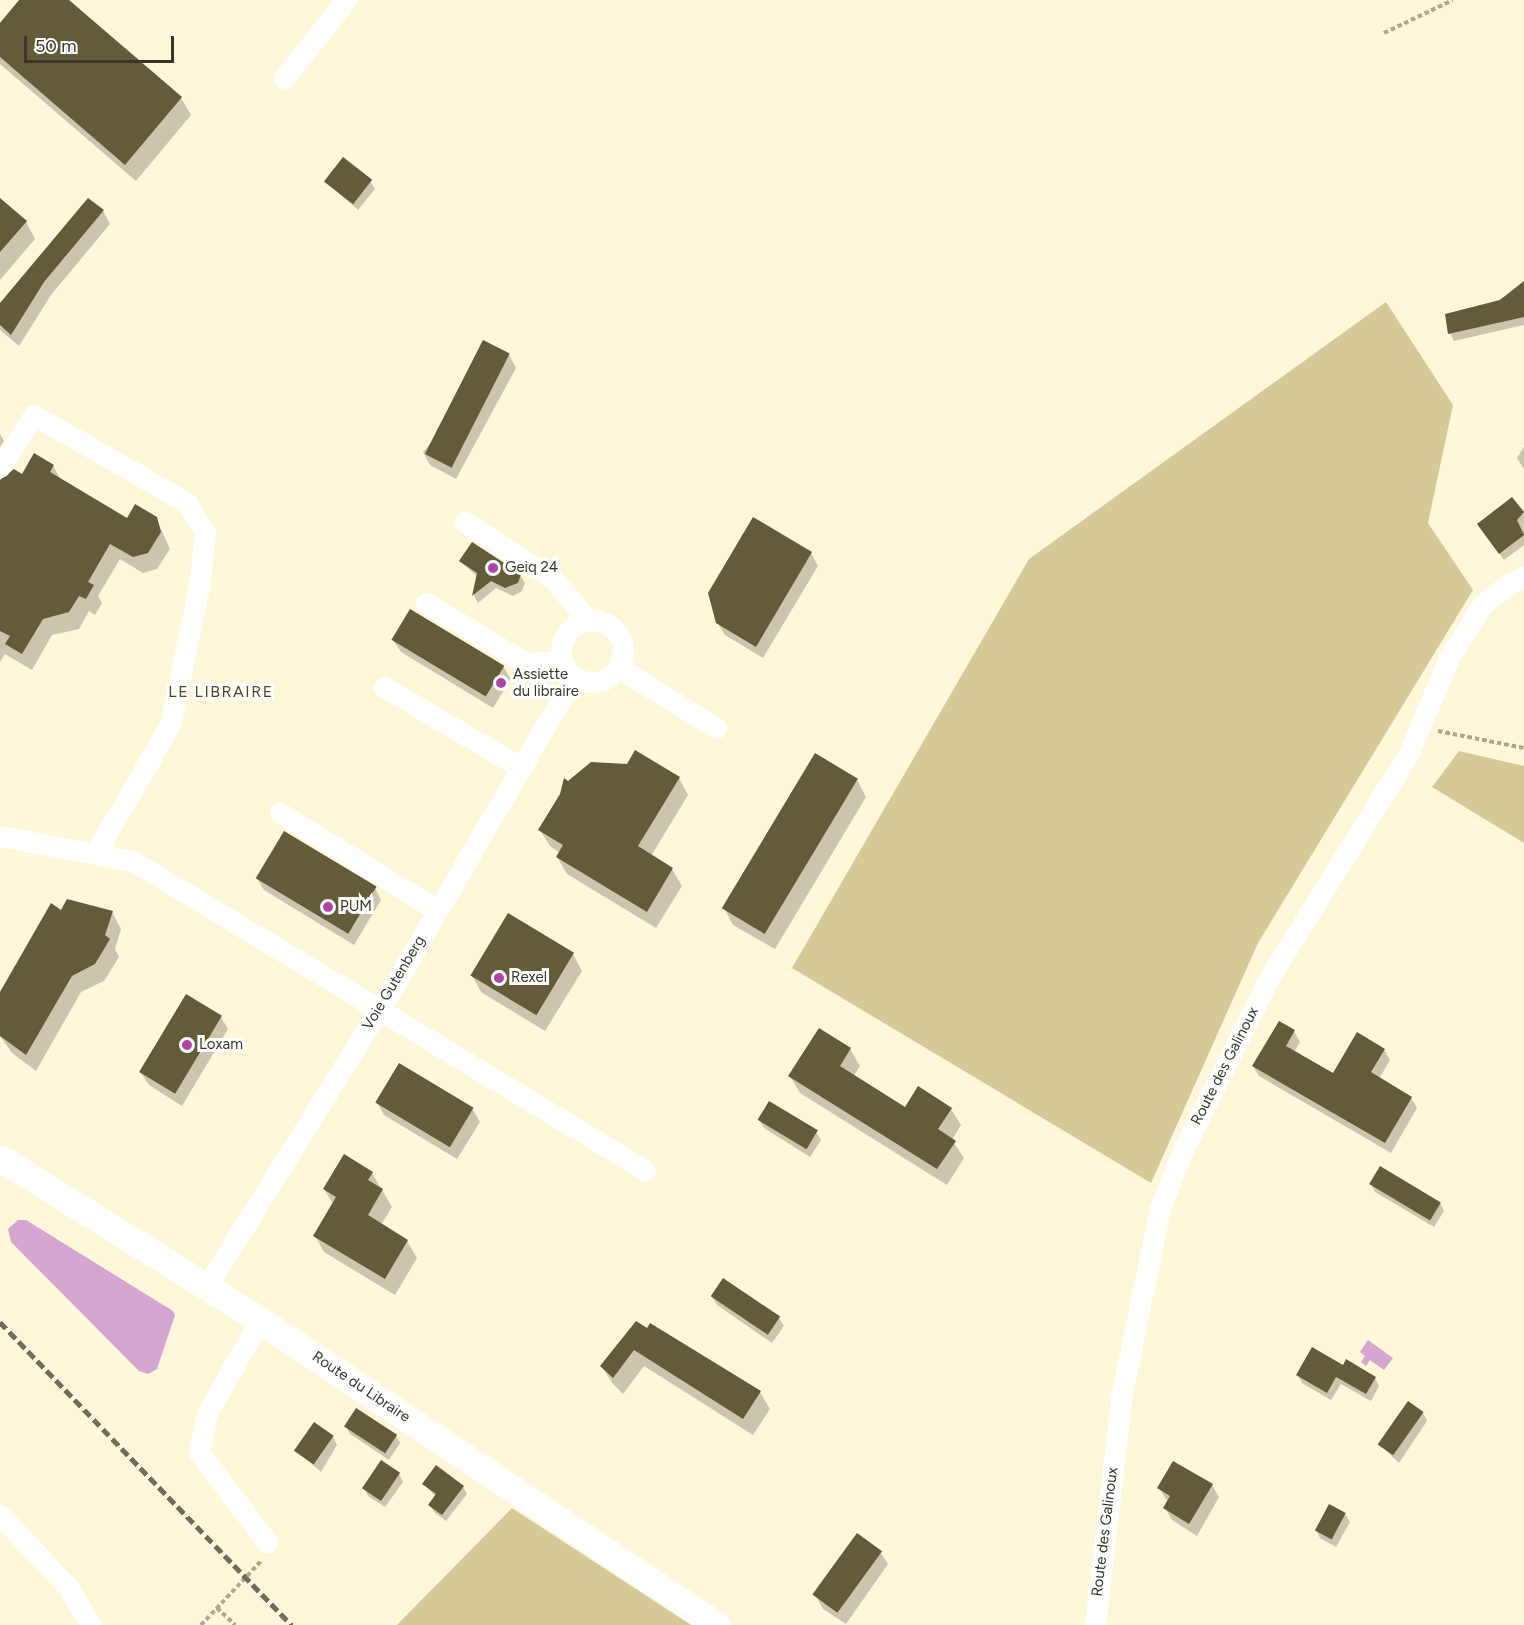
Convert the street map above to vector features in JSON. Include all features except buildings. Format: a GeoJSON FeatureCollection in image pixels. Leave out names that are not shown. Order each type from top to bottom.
{"type":"FeatureCollection","features":[{"type":"Feature","properties":{"kind":"main road","name":"Route du Libraire"},"geometry":{"type":"LineString","coordinates":[[0,1158],[260,1320],[717,1625]]}},
{"type":"Feature","properties":{"kind":"street"},"geometry":{"type":"LineString","coordinates":[[284,78],[346,0]]}},
{"type":"Feature","properties":{"kind":"street"},"geometry":{"type":"LineString","coordinates":[[0,467],[34,415],[186,502],[205,533],[199,587],[170,725],[95,854]]}},
{"type":"Feature","properties":{"kind":"street"},"geometry":{"type":"LineString","coordinates":[[465,522],[553,579],[588,620]]}},
{"type":"Feature","properties":{"kind":"street","name":"Route des Galinoux"},"geometry":{"type":"LineString","coordinates":[[1095,1625],[1122,1393],[1160,1208],[1183,1150],[1269,978],[1409,753],[1449,658],[1482,605],[1510,583],[1524,577]]}},
{"type":"Feature","properties":{"kind":"street"},"geometry":{"type":"LineString","coordinates":[[426,603],[526,663],[567,669],[591,683],[602,681],[619,668],[623,646],[619,636],[612,627],[588,620],[577,623],[562,639],[567,669]]}},
{"type":"Feature","properties":{"kind":"street"},"geometry":{"type":"LineString","coordinates":[[619,668],[716,728]]}},
{"type":"Feature","properties":{"kind":"street","name":"Voie Gutenberg"},"geometry":{"type":"LineString","coordinates":[[207,1286],[379,1009],[437,910],[520,767],[567,669]]}},
{"type":"Feature","properties":{"kind":"street"},"geometry":{"type":"LineString","coordinates":[[384,687],[520,767]]}},
{"type":"Feature","properties":{"kind":"street"},"geometry":{"type":"LineString","coordinates":[[280,813],[437,910]]}},
{"type":"Feature","properties":{"kind":"street"},"geometry":{"type":"LineString","coordinates":[[0,836],[133,861],[645,1170]]}},
{"type":"Feature","properties":{"kind":"street"},"geometry":{"type":"LineString","coordinates":[[260,1320],[207,1413],[199,1452],[267,1542]]}},
{"type":"Feature","properties":{"kind":"street"},"geometry":{"type":"LineString","coordinates":[[0,1515],[69,1588],[91,1625]]}},
{"type":"Feature","properties":{"kind":"path"},"geometry":{"type":"LineString","coordinates":[[1384,33],[1453,0]]}},
{"type":"Feature","properties":{"kind":"path"},"geometry":{"type":"LineString","coordinates":[[1420,727],[1524,748]]}},
{"type":"Feature","properties":{"kind":"path"},"geometry":{"type":"LineString","coordinates":[[201,1625],[260,1566],[267,1542]]}},
{"type":"Feature","properties":{"kind":"path"},"geometry":{"type":"LineString","coordinates":[[217,1608],[235,1625]]}},
{"type":"Feature","properties":{"kind":"shaded area"},"geometry":{"type":"Polygon","coordinates":[[[1386,302],[1453,405],[1428,523],[1473,590],[1258,943],[1151,1183],[792,968],[1029,559],[1386,302]]]}},
{"type":"Feature","properties":{"kind":"shaded area"},"geometry":{"type":"Polygon","coordinates":[[[1459,751],[1524,766],[1524,843],[1432,787],[1459,751]]]}},
{"type":"Feature","properties":{"kind":"shaded area"},"geometry":{"type":"Polygon","coordinates":[[[18,1220],[26,1220],[173,1311],[175,1315],[157,1369],[148,1374],[139,1371],[11,1242],[8,1229],[18,1220]]]}},
{"type":"Feature","properties":{"kind":"shaded area"},"geometry":{"type":"Polygon","coordinates":[[[1368,1340],[1393,1358],[1384,1370],[1370,1360],[1366,1366],[1361,1362],[1365,1356],[1360,1352],[1368,1340]]]}},
{"type":"Feature","properties":{"kind":"shaded area"},"geometry":{"type":"Polygon","coordinates":[[[512,1508],[691,1625],[397,1625],[512,1508]]]}},
{"type":"Feature","properties":{"kind":"railway"},"geometry":{"type":"LineString","coordinates":[[0,1322],[292,1625]]}},
{"type":"Feature","properties":{"kind":"place","name":"Geiq 24"},"geometry":{"type":"Point","coordinates":[493,568]}},
{"type":"Feature","properties":{"kind":"place","name":"Assiette du libraire"},"geometry":{"type":"Point","coordinates":[501,683]}},
{"type":"Feature","properties":{"kind":"place","name":"PUM"},"geometry":{"type":"Point","coordinates":[328,907]}},
{"type":"Feature","properties":{"kind":"place","name":"Rexel"},"geometry":{"type":"Point","coordinates":[499,978]}},
{"type":"Feature","properties":{"kind":"place","name":"Loxam"},"geometry":{"type":"Point","coordinates":[187,1045]}},
{"type":"Feature","properties":{"kind":"district","name":"LE LIBRAIRE"},"geometry":{"type":"Point","coordinates":[221,692]}}]}
